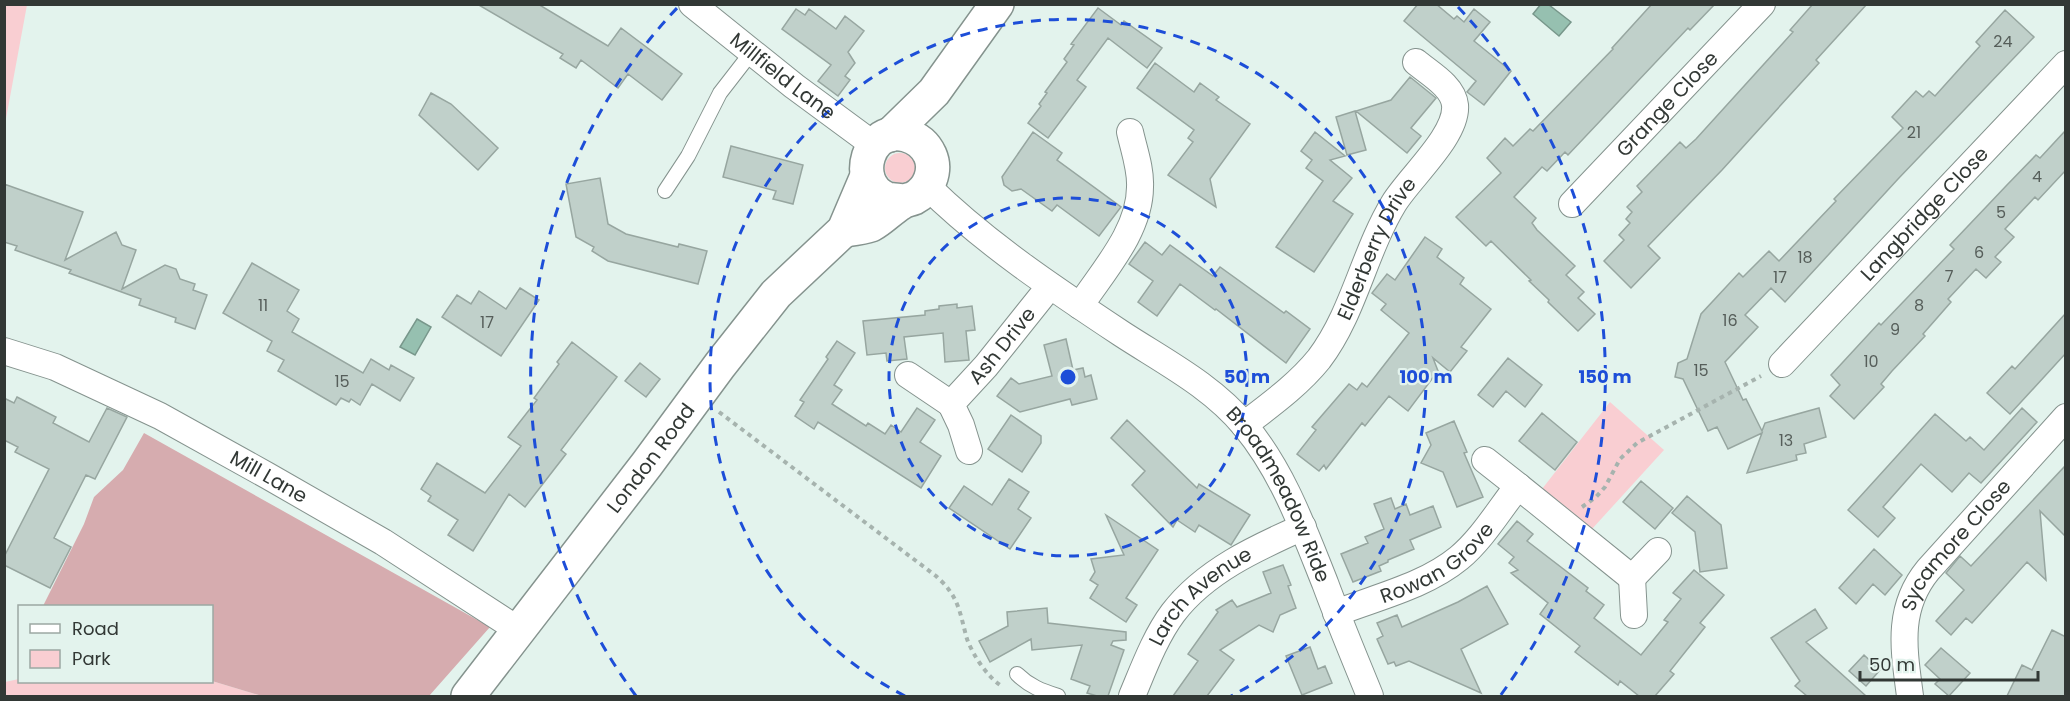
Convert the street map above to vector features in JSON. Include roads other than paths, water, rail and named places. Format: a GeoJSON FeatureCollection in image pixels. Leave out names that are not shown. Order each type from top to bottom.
{"type":"FeatureCollection","features":[{"type":"Feature","properties":{"kind":"main road","name":"London Road"},"geometry":{"type":"LineString","coordinates":[[468,696],[776,294],[844,230],[877,152],[934,92],[997,4]]}},
{"type":"Feature","properties":{"kind":"main road"},"geometry":{"type":"LineString","coordinates":[[927,148],[936,114],[934,92]]}},
{"type":"Feature","properties":{"kind":"main road"},"geometry":{"type":"LineString","coordinates":[[902,134],[916,138],[927,148],[932,160],[932,175],[915,193],[886,198],[877,192],[877,152],[902,134]]}},
{"type":"Feature","properties":{"kind":"main road","name":"London Road"},"geometry":{"type":"LineString","coordinates":[[844,230],[870,225],[915,193]]}},
{"type":"Feature","properties":{"kind":"street","name":"Millfield Lane"},"geometry":{"type":"LineString","coordinates":[[692,4],[877,152]]}},
{"type":"Feature","properties":{"kind":"street","name":"Grange Close"},"geometry":{"type":"LineString","coordinates":[[1572,204],[1762,4]]}},
{"type":"Feature","properties":{"kind":"street","name":"Elderberry Drive"},"geometry":{"type":"LineString","coordinates":[[1244,425],[1287,392],[1319,359],[1336,332],[1393,203],[1409,180],[1449,133],[1454,115],[1453,98],[1445,86],[1416,62]]}},
{"type":"Feature","properties":{"kind":"street","name":"Langbridge Close"},"geometry":{"type":"LineString","coordinates":[[1782,364],[2066,64]]}},
{"type":"Feature","properties":{"kind":"street"},"geometry":{"type":"LineString","coordinates":[[1080,306],[1128,235],[1135,220],[1140,186],[1130,132]]}},
{"type":"Feature","properties":{"kind":"street","name":"Broadmeadow Ride"},"geometry":{"type":"LineString","coordinates":[[915,193],[944,202],[1050,286],[1200,384],[1244,425],[1267,456],[1303,527],[1370,696]]}},
{"type":"Feature","properties":{"kind":"street","name":"Ash Drive"},"geometry":{"type":"LineString","coordinates":[[951,404],[986,366],[1050,286]]}},
{"type":"Feature","properties":{"kind":"street","name":"Mill Lane"},"geometry":{"type":"LineString","coordinates":[[4,351],[55,367],[160,416],[382,542],[520,631]]}},
{"type":"Feature","properties":{"kind":"street"},"geometry":{"type":"LineString","coordinates":[[908,375],[951,404],[969,451]]}},
{"type":"Feature","properties":{"kind":"street","name":"Sycamore Close"},"geometry":{"type":"LineString","coordinates":[[1910,696],[1903,645],[1904,626],[1911,594],[1928,570],[2066,417]]}},
{"type":"Feature","properties":{"kind":"street"},"geometry":{"type":"LineString","coordinates":[[1485,460],[1632,578]]}},
{"type":"Feature","properties":{"kind":"street","name":"Rowan Grove"},"geometry":{"type":"LineString","coordinates":[[1336,613],[1422,580],[1443,569],[1460,557],[1477,539],[1518,486]]}},
{"type":"Feature","properties":{"kind":"street","name":"Larch Avenue"},"geometry":{"type":"LineString","coordinates":[[1132,696],[1147,659],[1173,614],[1200,585],[1260,546],[1303,527]]}},
{"type":"Feature","properties":{"kind":"street"},"geometry":{"type":"LineString","coordinates":[[1634,615],[1632,578],[1658,551]]}},
{"type":"Feature","properties":{"kind":"lane"},"geometry":{"type":"LineString","coordinates":[[665,191],[688,156],[720,93],[751,52]]}},
{"type":"Feature","properties":{"kind":"lane"},"geometry":{"type":"LineString","coordinates":[[1017,675],[1024,682],[1039,690],[1058,696]]}}]}
